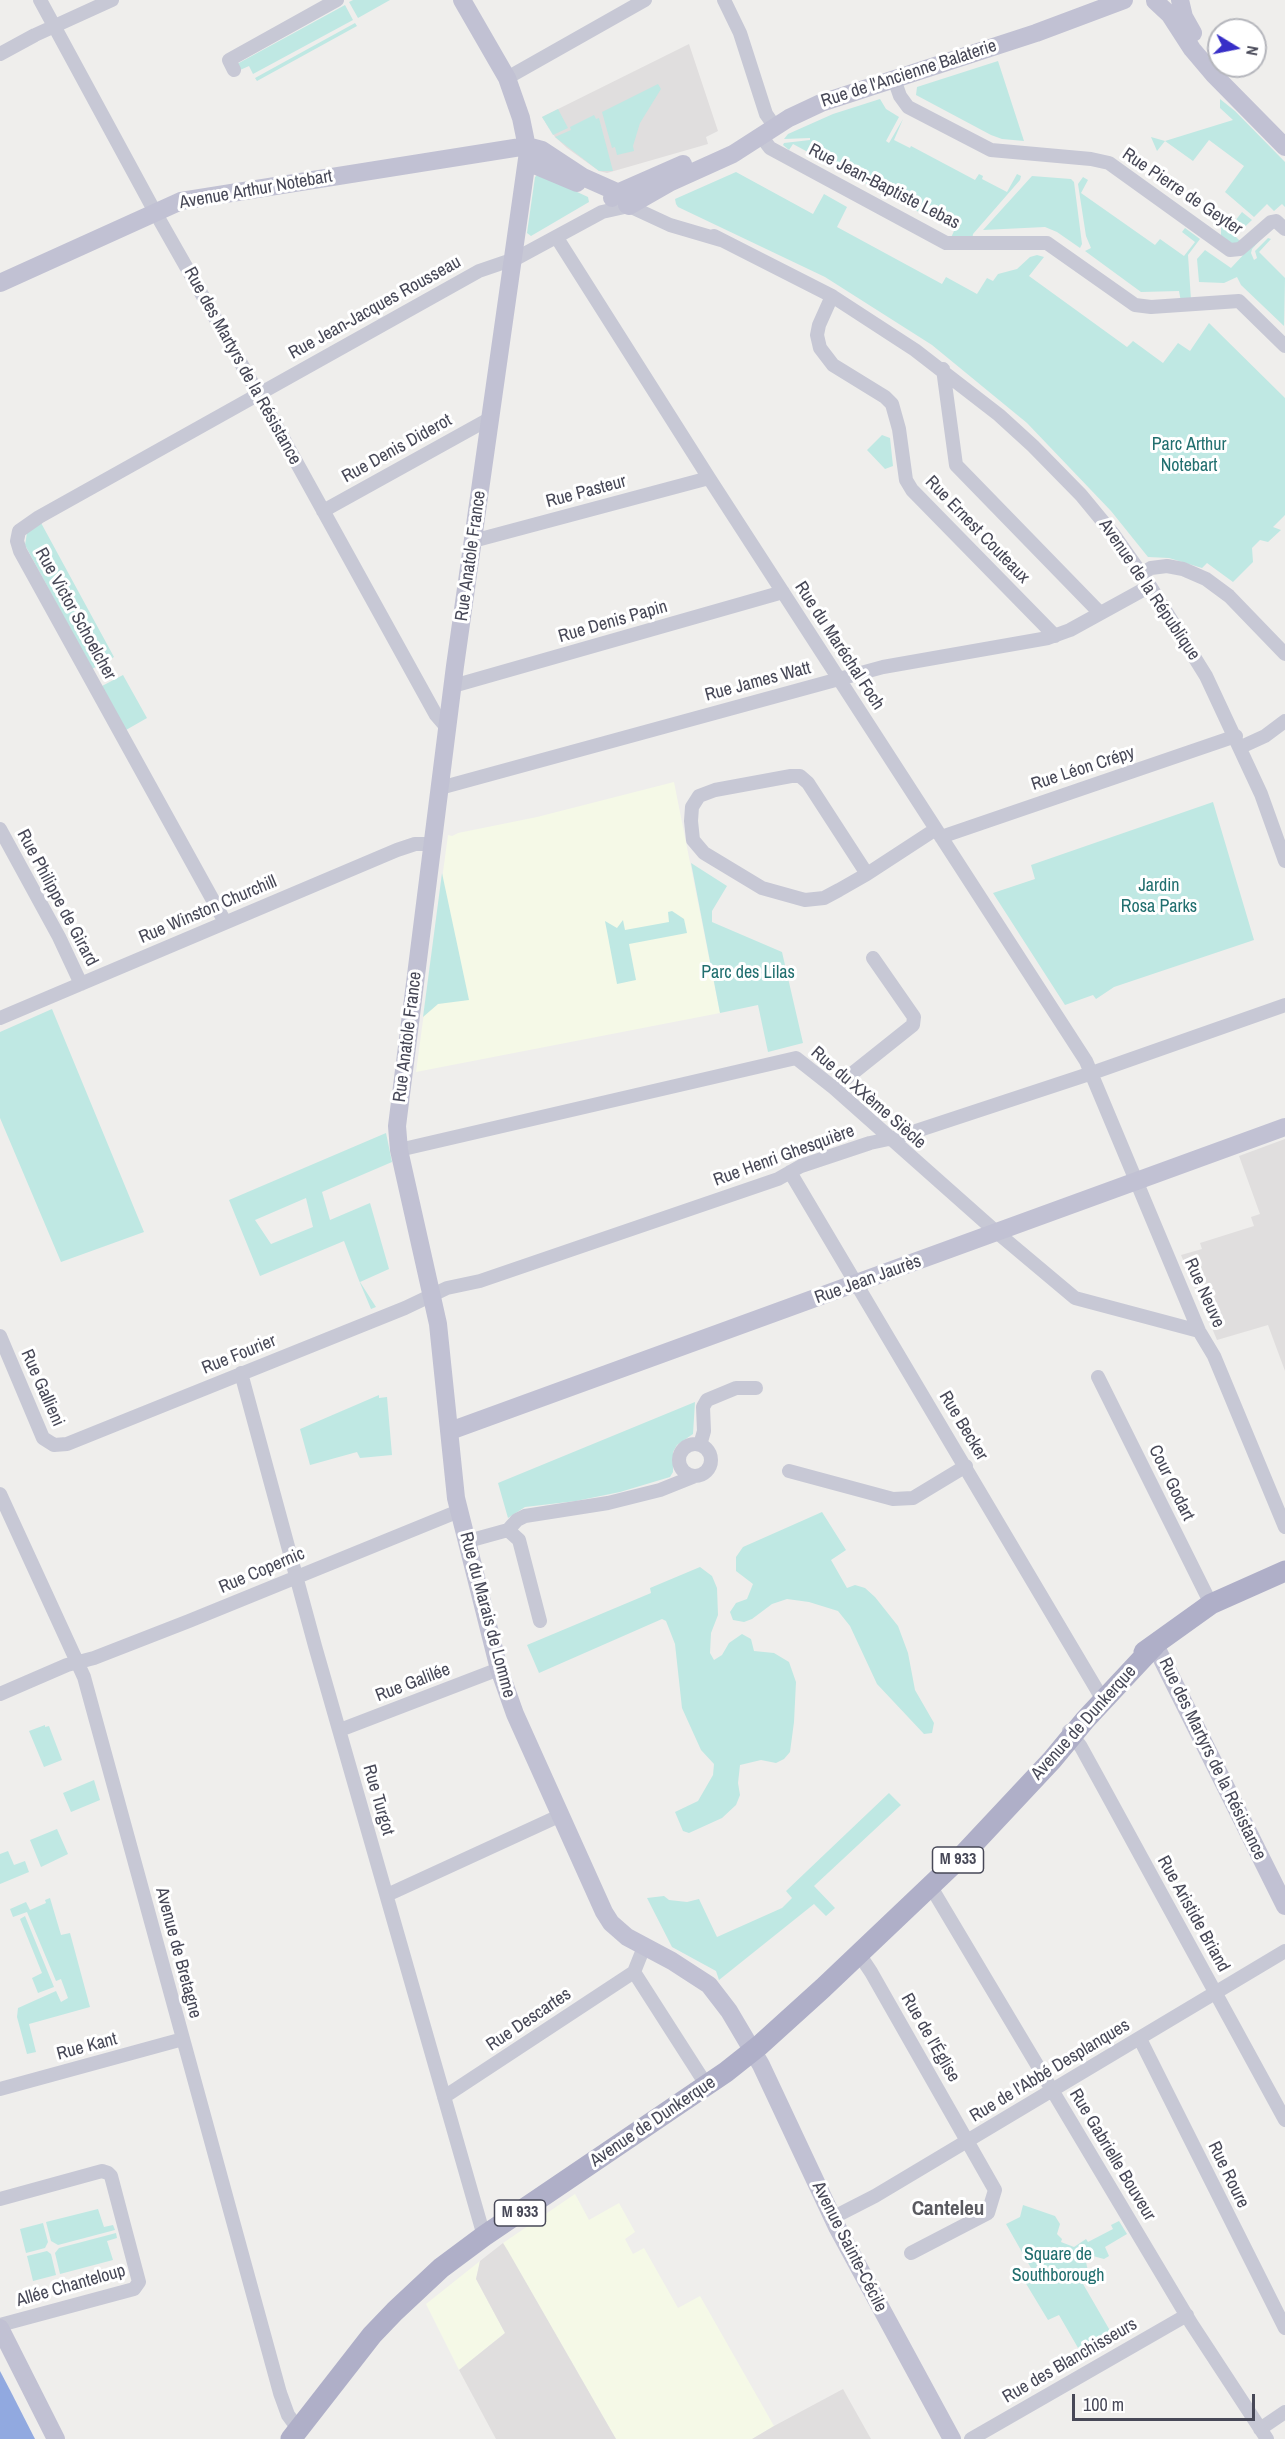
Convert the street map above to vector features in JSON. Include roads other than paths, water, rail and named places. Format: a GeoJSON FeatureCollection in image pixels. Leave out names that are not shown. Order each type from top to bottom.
{"type":"FeatureCollection","features":[{"type":"Feature","properties":{"kind":"main road","name":"Avenue de Dunkerque"},"geometry":{"type":"LineString","coordinates":[[295,2434],[369,2338],[441,2268],[484,2236],[707,2086],[753,2051],[859,1954],[931,1887],[1053,1760],[1069,1732],[1101,1696],[1155,1645],[1211,1604],[1285,1571]]}},
{"type":"Feature","properties":{"kind":"main road","name":"Avenue de Dunkerque"},"geometry":{"type":"LineString","coordinates":[[1245,1588],[1285,1582]]}},
{"type":"Feature","properties":{"kind":"street","name":"Rue des Martyrs de la Résistance"},"geometry":{"type":"LineString","coordinates":[[40,0],[155,212],[259,394],[436,715],[448,729]]}},
{"type":"Feature","properties":{"kind":"street"},"geometry":{"type":"LineString","coordinates":[[0,54],[112,0]]}},
{"type":"Feature","properties":{"kind":"street"},"geometry":{"type":"LineString","coordinates":[[234,70],[229,60],[337,0]]}},
{"type":"Feature","properties":{"kind":"street","name":"Rue Anatole France"},"geometry":{"type":"LineString","coordinates":[[397,1126],[453,686],[527,154],[516,103],[507,78],[462,0]]}},
{"type":"Feature","properties":{"kind":"street"},"geometry":{"type":"LineString","coordinates":[[507,78],[645,0]]}},
{"type":"Feature","properties":{"kind":"street"},"geometry":{"type":"LineString","coordinates":[[724,0],[740,33],[766,114],[768,132]]}},
{"type":"Feature","properties":{"kind":"street","name":"Rue de l'Ancienne Balaterie"},"geometry":{"type":"LineString","coordinates":[[1061,23],[1095,0]]}},
{"type":"Feature","properties":{"kind":"street","name":"Rue de l'Ancienne Balaterie"},"geometry":{"type":"LineString","coordinates":[[512,260],[557,238],[619,202],[733,154],[821,103],[1036,33],[1124,0]]}},
{"type":"Feature","properties":{"kind":"street"},"geometry":{"type":"LineString","coordinates":[[1155,0],[1170,15],[1192,49],[1214,75],[1285,147]]}},
{"type":"Feature","properties":{"kind":"street"},"geometry":{"type":"LineString","coordinates":[[1180,0],[1184,17],[1196,36],[1266,126]]}},
{"type":"Feature","properties":{"kind":"street","name":"Rue Pierre de Geyter"},"geometry":{"type":"LineString","coordinates":[[894,79],[900,96],[908,107],[991,150],[1091,159],[1109,163],[1230,250],[1240,249],[1271,222],[1275,221],[1285,229]]}},
{"type":"Feature","properties":{"kind":"street","name":"Rue Jean-Baptiste Lebas"},"geometry":{"type":"LineString","coordinates":[[768,132],[770,148],[946,243],[1047,243],[1135,305],[1151,307],[1239,301],[1285,346]]}},
{"type":"Feature","properties":{"kind":"street","name":"Avenue de la République"},"geometry":{"type":"LineString","coordinates":[[527,154],[542,150],[619,202],[670,225],[722,240],[832,296],[943,369],[1007,422],[1063,476],[1105,523],[1150,586],[1206,676],[1265,804],[1285,861]]}},
{"type":"Feature","properties":{"kind":"street","name":"Avenue Arthur Notebart"},"geometry":{"type":"LineString","coordinates":[[0,283],[175,203],[527,154]]}},
{"type":"Feature","properties":{"kind":"street","name":"Rue du Maréchal Foch"},"geometry":{"type":"LineString","coordinates":[[557,238],[1092,1072]]}},
{"type":"Feature","properties":{"kind":"street","name":"Rue Jean-Jacques Rousseau"},"geometry":{"type":"LineString","coordinates":[[259,394],[479,271],[512,260]]}},
{"type":"Feature","properties":{"kind":"street","name":"Rue Ernest Couteaux"},"geometry":{"type":"LineString","coordinates":[[832,296],[819,325],[817,335],[820,348],[833,365],[885,397],[892,404],[899,429],[906,480],[912,490],[1056,636]]}},
{"type":"Feature","properties":{"kind":"street"},"geometry":{"type":"LineString","coordinates":[[943,369],[956,465],[1100,613]]}},
{"type":"Feature","properties":{"kind":"street","name":"Rue Victor Schoelcher"},"geometry":{"type":"LineString","coordinates":[[225,922],[20,551],[17,541],[19,531],[26,524],[259,394]]}},
{"type":"Feature","properties":{"kind":"street","name":"Rue Denis Diderot"},"geometry":{"type":"LineString","coordinates":[[323,511],[489,419]]}},
{"type":"Feature","properties":{"kind":"street","name":"Rue Pasteur"},"geometry":{"type":"LineString","coordinates":[[473,541],[709,478]]}},
{"type":"Feature","properties":{"kind":"street"},"geometry":{"type":"LineString","coordinates":[[1141,574],[1151,568],[1167,566],[1183,569],[1206,579],[1229,596],[1285,654]]}},
{"type":"Feature","properties":{"kind":"street","name":"Rue James Watt"},"geometry":{"type":"LineString","coordinates":[[440,788],[883,667],[1056,636],[1150,586]]}},
{"type":"Feature","properties":{"kind":"street","name":"Rue Denis Papin"},"geometry":{"type":"LineString","coordinates":[[453,686],[783,592]]}},
{"type":"Feature","properties":{"kind":"street","name":"Rue Léon Crépy"},"geometry":{"type":"LineString","coordinates":[[867,874],[808,783],[800,776],[715,790],[699,796],[692,807],[690,821],[693,840],[704,853],[762,888],[805,900],[824,898],[867,874],[939,833],[1265,735],[1285,721]]}},
{"type":"Feature","properties":{"kind":"street","name":"Rue Philippe de Girard"},"geometry":{"type":"LineString","coordinates":[[0,829],[59,937],[81,984]]}},
{"type":"Feature","properties":{"kind":"street","name":"Rue Winston Churchill"},"geometry":{"type":"LineString","coordinates":[[0,1018],[397,849],[415,844],[433,844]]}},
{"type":"Feature","properties":{"kind":"street"},"geometry":{"type":"LineString","coordinates":[[834,1088],[913,1025],[914,1017],[873,958]]}},
{"type":"Feature","properties":{"kind":"street","name":"Rue Henri Ghesquière"},"geometry":{"type":"LineString","coordinates":[[431,1295],[447,1288],[491,1278],[778,1179],[790,1172],[870,1143],[890,1139],[1092,1072],[1285,1005]]}},
{"type":"Feature","properties":{"kind":"street","name":"Rue du XXème Siècle"},"geometry":{"type":"LineString","coordinates":[[399,1150],[790,1058],[801,1060],[997,1233],[1075,1298],[1199,1330]]}},
{"type":"Feature","properties":{"kind":"street","name":"Rue Neuve"},"geometry":{"type":"LineString","coordinates":[[1092,1072],[1199,1330],[1214,1356],[1285,1527]]}},
{"type":"Feature","properties":{"kind":"street","name":"Rue du Marais de Lomme"},"geometry":{"type":"LineString","coordinates":[[397,1126],[399,1150],[443,1356],[459,1510],[499,1669],[515,1714],[559,1816],[611,1923],[644,1947]]}},
{"type":"Feature","properties":{"kind":"street","name":"Rue Jean Jaurès"},"geometry":{"type":"LineString","coordinates":[[450,1431],[1285,1127]]}},
{"type":"Feature","properties":{"kind":"street","name":"Rue Becker"},"geometry":{"type":"LineString","coordinates":[[790,1172],[1101,1696]]}},
{"type":"Feature","properties":{"kind":"street","name":"Rue Fourier"},"geometry":{"type":"LineString","coordinates":[[60,1445],[431,1295]]}},
{"type":"Feature","properties":{"kind":"street","name":"Rue Gallieni"},"geometry":{"type":"LineString","coordinates":[[0,1336],[43,1438],[50,1444],[60,1445]]}},
{"type":"Feature","properties":{"kind":"street","name":"Rue Turgot"},"geometry":{"type":"LineString","coordinates":[[241,1373],[296,1577],[484,2236]]}},
{"type":"Feature","properties":{"kind":"street","name":"Cour Godart"},"geometry":{"type":"LineString","coordinates":[[1098,1377],[1211,1604]]}},
{"type":"Feature","properties":{"kind":"street"},"geometry":{"type":"LineString","coordinates":[[700,1445],[704,1431],[703,1407],[707,1400],[736,1389],[756,1388]]}},
{"type":"Feature","properties":{"kind":"street"},"geometry":{"type":"LineString","coordinates":[[468,1541],[508,1530],[517,1520],[525,1516],[608,1503],[660,1490],[695,1476],[705,1472],[711,1463],[709,1452],[700,1445],[690,1444],[685,1447],[678,1460],[685,1474],[695,1476]]}},
{"type":"Feature","properties":{"kind":"street"},"geometry":{"type":"LineString","coordinates":[[789,1471],[893,1499],[913,1498],[966,1466]]}},
{"type":"Feature","properties":{"kind":"street","name":"Avenue de Bretagne"},"geometry":{"type":"LineString","coordinates":[[0,1494],[84,1677],[280,2393],[295,2434]]}},
{"type":"Feature","properties":{"kind":"street","name":"Rue Copernic"},"geometry":{"type":"LineString","coordinates":[[0,1694],[78,1662],[94,1659],[459,1510]]}},
{"type":"Feature","properties":{"kind":"street"},"geometry":{"type":"LineString","coordinates":[[508,1530],[519,1540],[540,1621]]}},
{"type":"Feature","properties":{"kind":"street","name":"Rue des Martyrs de la Résistance"},"geometry":{"type":"LineString","coordinates":[[1155,1645],[1285,1906]]}},
{"type":"Feature","properties":{"kind":"street","name":"Rue Galilée"},"geometry":{"type":"LineString","coordinates":[[340,1730],[499,1669]]}},
{"type":"Feature","properties":{"kind":"street","name":"Rue Aristide Briand"},"geometry":{"type":"LineString","coordinates":[[1069,1732],[1285,2120]]}},
{"type":"Feature","properties":{"kind":"street"},"geometry":{"type":"LineString","coordinates":[[387,1895],[559,1816]]}},
{"type":"Feature","properties":{"kind":"street","name":"Rue Gabrielle Bouveur"},"geometry":{"type":"LineString","coordinates":[[931,1887],[1187,2315],[1264,2434]]}},
{"type":"Feature","properties":{"kind":"street"},"geometry":{"type":"LineString","coordinates":[[644,1947],[634,1972],[707,2086]]}},
{"type":"Feature","properties":{"kind":"street","name":"Avenue Sainte-Cécile"},"geometry":{"type":"LineString","coordinates":[[644,1947],[709,1984],[729,2011],[753,2051],[832,2218],[952,2439]]}},
{"type":"Feature","properties":{"kind":"street","name":"Rue de l'Abbé Desplanques"},"geometry":{"type":"LineString","coordinates":[[832,2218],[875,2196],[1285,1952]]}},
{"type":"Feature","properties":{"kind":"street","name":"Rue de l'Église"},"geometry":{"type":"LineString","coordinates":[[859,1954],[995,2190],[988,2213],[910,2253]]}},
{"type":"Feature","properties":{"kind":"street","name":"Rue Descartes"},"geometry":{"type":"LineString","coordinates":[[444,2097],[634,1972]]}},
{"type":"Feature","properties":{"kind":"street","name":"Rue Kant"},"geometry":{"type":"LineString","coordinates":[[0,2089],[183,2038]]}},
{"type":"Feature","properties":{"kind":"street","name":"Rue Roure"},"geometry":{"type":"LineString","coordinates":[[1140,2039],[1285,2328]]}},
{"type":"Feature","properties":{"kind":"street","name":"Allée Chanteloup"},"geometry":{"type":"LineString","coordinates":[[0,2199],[102,2171],[108,2173],[111,2176],[140,2282],[134,2289],[0,2326]]}},
{"type":"Feature","properties":{"kind":"street","name":"Rue des Blanchisseurs"},"geometry":{"type":"LineString","coordinates":[[971,2439],[1187,2315]]}},
{"type":"Feature","properties":{"kind":"street"},"geometry":{"type":"LineString","coordinates":[[0,2326],[56,2439]]}},
{"type":"Feature","properties":{"kind":"street"},"geometry":{"type":"LineString","coordinates":[[1264,2434],[1285,2412]]}},
{"type":"Feature","properties":{"kind":"water"},"geometry":{"type":"Polygon","coordinates":[[[0,2371],[11,2392],[35,2439],[0,2439],[0,2371]]]}},
{"type":"Feature","properties":{"kind":"district","name":"Canteleu"},"geometry":{"type":"Point","coordinates":[948,2209]}},
{"type":"Feature","properties":{"kind":"park label","name":"Parc Arthur Notebart"},"geometry":{"type":"Point","coordinates":[1189,455]}},
{"type":"Feature","properties":{"kind":"park label","name":"Jardin Rosa Parks"},"geometry":{"type":"Point","coordinates":[1159,896]}},
{"type":"Feature","properties":{"kind":"park label","name":"Parc des Lilas"},"geometry":{"type":"Point","coordinates":[748,973]}},
{"type":"Feature","properties":{"kind":"park label","name":"Square de Southborough"},"geometry":{"type":"Point","coordinates":[1058,2265]}}]}
